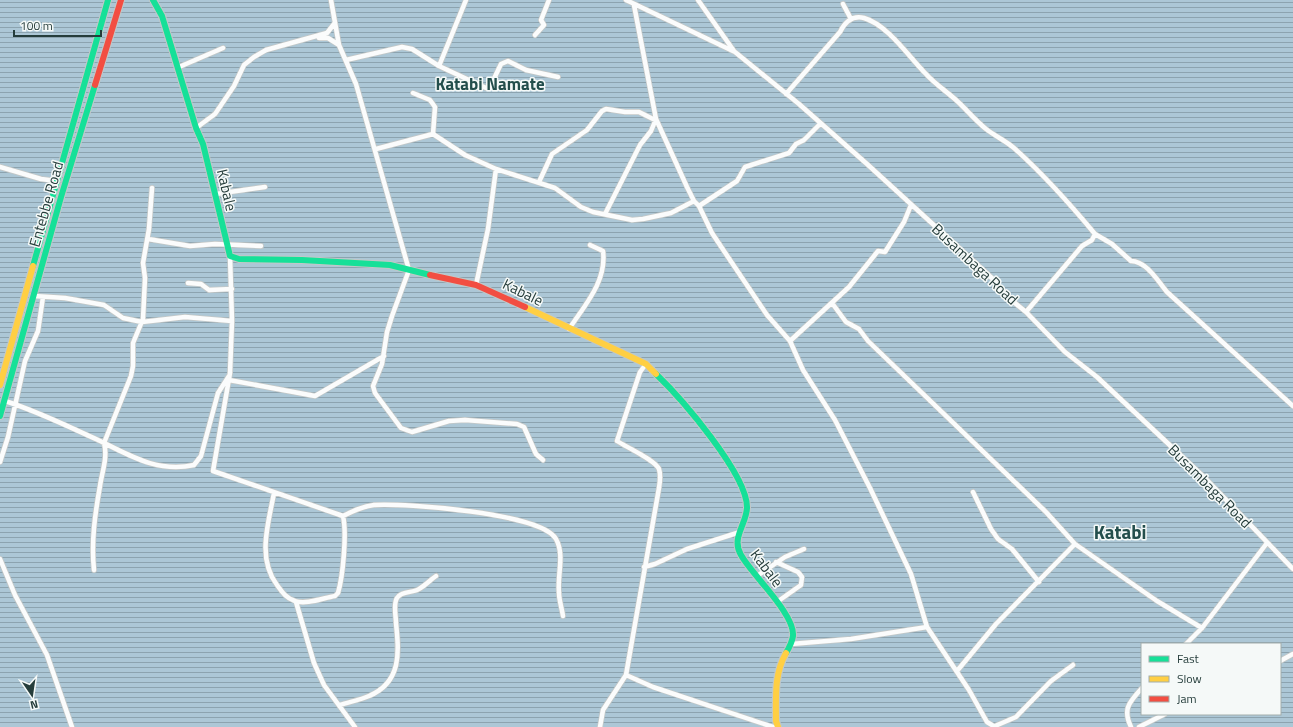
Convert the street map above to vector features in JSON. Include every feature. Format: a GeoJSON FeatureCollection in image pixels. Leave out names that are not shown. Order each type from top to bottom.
{"type":"FeatureCollection","features":[{"type":"Feature","properties":{"kind":"main road","name":"Entebbe Road"},"geometry":{"type":"LineString","coordinates":[[0,385],[108,0]]}},
{"type":"Feature","properties":{"kind":"main road","name":"Entebbe Road"},"geometry":{"type":"LineString","coordinates":[[0,416],[89,101],[121,0]]}},
{"type":"Feature","properties":{"kind":"main road","name":"Kabale"},"geometry":{"type":"LineString","coordinates":[[153,0],[162,16],[179,67],[196,128],[203,144],[216,194],[226,246],[230,256],[239,259],[371,263],[390,265],[436,277],[476,285],[501,295],[568,329],[646,364],[674,391],[712,438],[744,489],[747,509],[737,540],[740,554],[777,602],[792,626],[793,636],[791,644],[780,663],[778,672],[775,701],[776,721],[778,727]]}},
{"type":"Feature","properties":{"kind":"street"},"geometry":{"type":"LineString","coordinates":[[331,0],[334,24],[339,45],[356,84],[376,149],[409,270],[387,332],[384,356],[373,386],[375,393],[401,428],[412,432],[449,421],[465,420],[517,424],[524,427],[536,454],[543,460]]}},
{"type":"Feature","properties":{"kind":"street"},"geometry":{"type":"LineString","coordinates":[[440,66],[466,0]]}},
{"type":"Feature","properties":{"kind":"street"},"geometry":{"type":"LineString","coordinates":[[535,34],[544,25],[541,20],[549,0]]}},
{"type":"Feature","properties":{"kind":"street","name":"Busambaga Road"},"geometry":{"type":"LineString","coordinates":[[626,0],[735,52],[786,94],[994,280],[999,290],[1026,312],[1065,352],[1097,377],[1206,479],[1293,569]]}},
{"type":"Feature","properties":{"kind":"street"},"geometry":{"type":"LineString","coordinates":[[698,0],[735,52]]}},
{"type":"Feature","properties":{"kind":"street"},"geometry":{"type":"LineString","coordinates":[[843,4],[851,19]]}},
{"type":"Feature","properties":{"kind":"street"},"geometry":{"type":"LineString","coordinates":[[634,5],[655,119],[694,201],[699,206],[712,233],[728,258],[767,315],[790,341],[803,370],[835,420],[870,488],[911,574],[927,627],[957,671],[987,722],[995,726],[1016,717],[1051,681],[1073,665]]}},
{"type":"Feature","properties":{"kind":"street"},"geometry":{"type":"LineString","coordinates":[[786,94],[840,32],[845,22],[851,19],[863,18],[874,22],[887,33],[926,74],[957,100],[967,113],[987,130],[1013,147],[1069,202],[1095,234],[1112,244],[1131,261],[1137,261],[1152,274],[1173,297],[1293,406]]}},
{"type":"Feature","properties":{"kind":"street"},"geometry":{"type":"LineString","coordinates":[[196,128],[215,114],[234,86],[244,65],[254,57],[266,50],[314,38],[327,33],[334,24]]}},
{"type":"Feature","properties":{"kind":"street"},"geometry":{"type":"LineString","coordinates":[[314,38],[328,38],[339,45]]}},
{"type":"Feature","properties":{"kind":"street"},"geometry":{"type":"LineString","coordinates":[[346,60],[402,47],[412,49],[440,66],[486,88],[490,87],[501,64],[508,61],[526,70],[558,77]]}},
{"type":"Feature","properties":{"kind":"street"},"geometry":{"type":"LineString","coordinates":[[179,67],[223,48]]}},
{"type":"Feature","properties":{"kind":"street"},"geometry":{"type":"LineString","coordinates":[[413,93],[430,100],[435,107],[433,134]]}},
{"type":"Feature","properties":{"kind":"street"},"geometry":{"type":"LineString","coordinates":[[539,182],[552,154],[587,130],[602,111],[606,109],[625,112],[639,112],[655,119]]}},
{"type":"Feature","properties":{"kind":"street"},"geometry":{"type":"LineString","coordinates":[[604,214],[640,145],[651,131],[655,119]]}},
{"type":"Feature","properties":{"kind":"street"},"geometry":{"type":"LineString","coordinates":[[699,206],[737,181],[745,167],[789,153],[796,144],[804,140],[820,124]]}},
{"type":"Feature","properties":{"kind":"street"},"geometry":{"type":"LineString","coordinates":[[376,149],[433,134],[465,155],[496,169],[555,188],[581,207],[632,220],[650,218],[671,213],[694,201]]}},
{"type":"Feature","properties":{"kind":"street"},"geometry":{"type":"LineString","coordinates":[[0,167],[41,179],[57,181]]}},
{"type":"Feature","properties":{"kind":"street"},"geometry":{"type":"LineString","coordinates":[[476,285],[488,229],[496,169]]}},
{"type":"Feature","properties":{"kind":"street"},"geometry":{"type":"LineString","coordinates":[[216,194],[265,187]]}},
{"type":"Feature","properties":{"kind":"street"},"geometry":{"type":"LineString","coordinates":[[94,570],[93,538],[99,488],[106,453],[104,443],[130,376],[133,366],[133,343],[142,322],[145,278],[144,263],[148,239],[152,188]]}},
{"type":"Feature","properties":{"kind":"street"},"geometry":{"type":"LineString","coordinates":[[790,341],[849,287],[878,251],[885,252],[904,222],[911,205]]}},
{"type":"Feature","properties":{"kind":"street"},"geometry":{"type":"LineString","coordinates":[[1026,312],[1082,246],[1092,240],[1095,234]]}},
{"type":"Feature","properties":{"kind":"street"},"geometry":{"type":"LineString","coordinates":[[148,239],[190,246],[215,244],[226,246],[261,246]]}},
{"type":"Feature","properties":{"kind":"street"},"geometry":{"type":"LineString","coordinates":[[568,329],[596,289],[602,276],[604,258],[603,251],[590,245]]}},
{"type":"Feature","properties":{"kind":"street"},"geometry":{"type":"LineString","coordinates":[[230,256],[232,289],[230,373],[213,471],[343,516],[358,508],[373,505],[427,507],[469,511],[517,520],[550,531],[556,539],[561,558],[559,593],[563,616]]}},
{"type":"Feature","properties":{"kind":"street"},"geometry":{"type":"LineString","coordinates":[[188,283],[201,284],[209,290],[232,289]]}},
{"type":"Feature","properties":{"kind":"street"},"geometry":{"type":"LineString","coordinates":[[34,296],[65,298],[104,306],[123,318],[142,322],[185,317],[232,321]]}},
{"type":"Feature","properties":{"kind":"street"},"geometry":{"type":"LineString","coordinates":[[0,462],[16,404],[25,361],[38,330],[43,297]]}},
{"type":"Feature","properties":{"kind":"street"},"geometry":{"type":"LineString","coordinates":[[832,303],[846,322],[859,329],[868,342],[1046,512],[1075,544],[1157,602],[1202,628]]}},
{"type":"Feature","properties":{"kind":"street"},"geometry":{"type":"LineString","coordinates":[[229,380],[316,396],[384,356]]}},
{"type":"Feature","properties":{"kind":"street"},"geometry":{"type":"LineString","coordinates":[[600,727],[602,710],[626,675],[660,476],[658,468],[617,441],[640,372],[646,364]]}},
{"type":"Feature","properties":{"kind":"street"},"geometry":{"type":"LineString","coordinates":[[5,401],[33,410],[118,451],[152,465],[170,467],[194,465],[201,456],[218,393],[230,373]]}},
{"type":"Feature","properties":{"kind":"street"},"geometry":{"type":"LineString","coordinates":[[973,492],[998,539],[1012,549],[1040,582]]}},
{"type":"Feature","properties":{"kind":"street"},"geometry":{"type":"LineString","coordinates":[[274,493],[266,537],[266,562],[270,576],[285,596],[296,602],[335,596],[338,593],[346,526],[343,516]]}},
{"type":"Feature","properties":{"kind":"street"},"geometry":{"type":"LineString","coordinates":[[644,567],[655,564],[701,544],[740,532]]}},
{"type":"Feature","properties":{"kind":"street"},"geometry":{"type":"LineString","coordinates":[[1187,643],[1202,628],[1267,543]]}},
{"type":"Feature","properties":{"kind":"street"},"geometry":{"type":"LineString","coordinates":[[957,671],[996,624],[1040,582],[1075,544]]}},
{"type":"Feature","properties":{"kind":"street"},"geometry":{"type":"LineString","coordinates":[[757,576],[776,562],[804,549]]}},
{"type":"Feature","properties":{"kind":"street"},"geometry":{"type":"LineString","coordinates":[[0,559],[15,595],[47,655],[72,727]]}},
{"type":"Feature","properties":{"kind":"street"},"geometry":{"type":"LineString","coordinates":[[776,562],[798,572],[802,577],[801,585],[777,602]]}},
{"type":"Feature","properties":{"kind":"street"},"geometry":{"type":"LineString","coordinates":[[340,705],[370,696],[383,688],[390,679],[398,665],[395,608],[397,598],[401,595],[419,589],[436,576]]}},
{"type":"Feature","properties":{"kind":"street"},"geometry":{"type":"LineString","coordinates":[[296,602],[314,663],[324,685],[355,727]]}},
{"type":"Feature","properties":{"kind":"street"},"geometry":{"type":"LineString","coordinates":[[791,644],[851,639],[927,627]]}},
{"type":"Feature","properties":{"kind":"street"},"geometry":{"type":"LineString","coordinates":[[1281,660],[1293,654]]}},
{"type":"Feature","properties":{"kind":"street"},"geometry":{"type":"LineString","coordinates":[[626,675],[653,687],[773,727]]}},
{"type":"Feature","properties":{"kind":"street"},"geometry":{"type":"LineString","coordinates":[[1130,727],[1126,717],[1128,706],[1141,689]]}},
{"type":"Feature","properties":{"kind":"street"},"geometry":{"type":"LineString","coordinates":[[1139,727],[1163,715]]}},
{"type":"Feature","properties":{"kind":"water"},"geometry":{"type":"Polygon","coordinates":[[[0,0],[1293,0],[1293,727],[0,727],[0,0]]]}},
{"type":"Feature","properties":{"kind":"traffic: fast"},"geometry":{"type":"LineString","coordinates":[[33,266],[108,0]]}},
{"type":"Feature","properties":{"kind":"traffic: fast"},"geometry":{"type":"LineString","coordinates":[[153,0],[162,16],[196,128],[203,144],[230,256],[239,259],[302,260],[390,265],[430,275]]}},
{"type":"Feature","properties":{"kind":"traffic: fast"},"geometry":{"type":"LineString","coordinates":[[0,416],[61,197],[95,85]]}},
{"type":"Feature","properties":{"kind":"traffic: fast"},"geometry":{"type":"LineString","coordinates":[[656,374],[696,418],[725,457],[737,477],[744,494],[747,508],[738,537],[738,549],[746,563],[780,606],[792,627],[793,636],[786,653]]}},
{"type":"Feature","properties":{"kind":"traffic: slow"},"geometry":{"type":"LineString","coordinates":[[0,385],[33,266]]}},
{"type":"Feature","properties":{"kind":"traffic: slow"},"geometry":{"type":"LineString","coordinates":[[525,307],[646,364],[656,374]]}},
{"type":"Feature","properties":{"kind":"traffic: slow"},"geometry":{"type":"LineString","coordinates":[[778,727],[776,721],[776,686],[779,669],[786,653]]}},
{"type":"Feature","properties":{"kind":"traffic: jam"},"geometry":{"type":"LineString","coordinates":[[95,85],[121,0]]}},
{"type":"Feature","properties":{"kind":"traffic: jam"},"geometry":{"type":"LineString","coordinates":[[430,275],[476,285],[525,307]]}},
{"type":"Feature","properties":{"kind":"district","name":"Katabi Namate"},"geometry":{"type":"Point","coordinates":[490,84]}},
{"type":"Feature","properties":{"kind":"district","name":"Katabi"},"geometry":{"type":"Point","coordinates":[1120,531]}}]}
